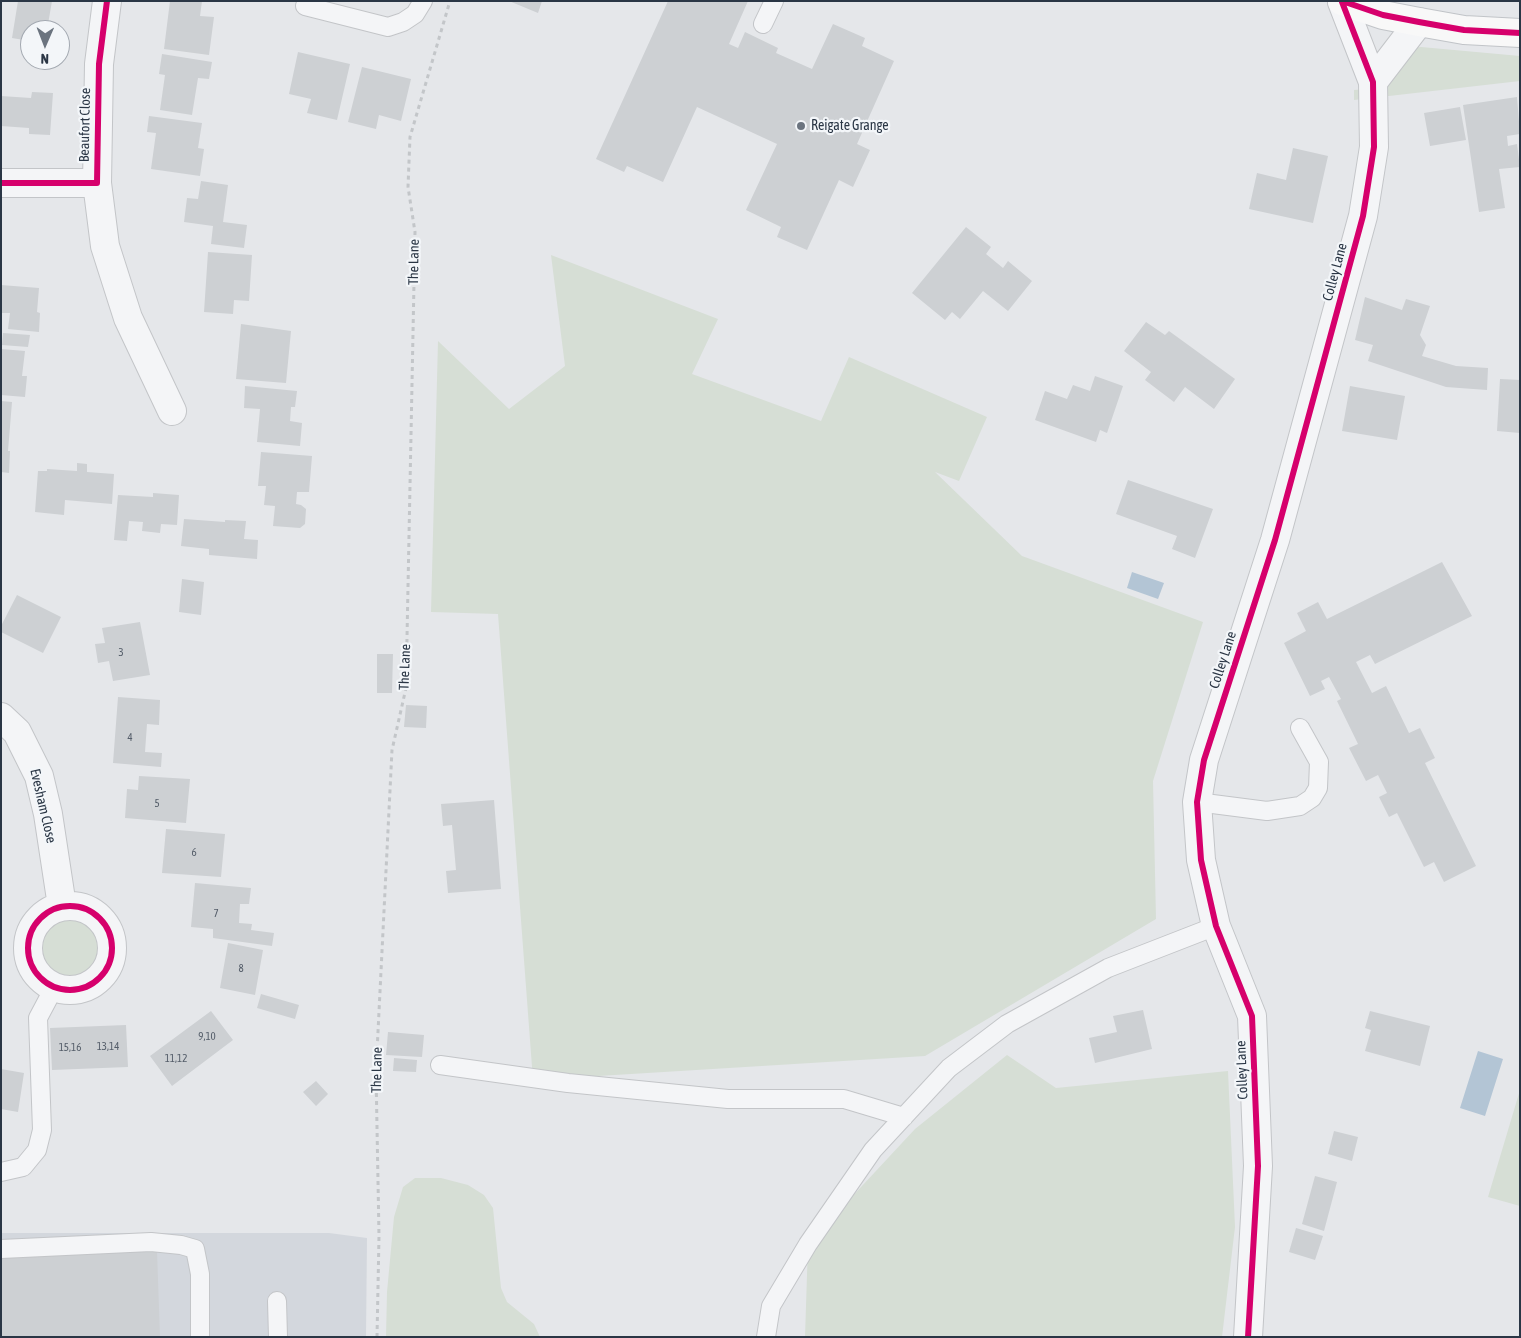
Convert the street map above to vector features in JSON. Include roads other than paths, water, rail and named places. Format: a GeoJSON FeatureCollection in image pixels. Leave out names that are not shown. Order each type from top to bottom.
{"type":"FeatureCollection","features":[{"type":"Feature","properties":{"kind":"main road"},"geometry":{"type":"LineString","coordinates":[[1342,1],[1383,15],[1464,30],[1520,33]]}},
{"type":"Feature","properties":{"kind":"street","name":"Beaufort Close"},"geometry":{"type":"LineString","coordinates":[[107,1],[99,64],[97,183],[106,246],[128,318],[172,411]]}},
{"type":"Feature","properties":{"kind":"street","name":"Colley Lane"},"geometry":{"type":"LineString","coordinates":[[1248,1337],[1258,1166],[1252,1016],[1216,926],[1201,860],[1197,802],[1204,760],[1275,540],[1363,216],[1374,147],[1373,82],[1342,1]]}},
{"type":"Feature","properties":{"kind":"street"},"geometry":{"type":"LineString","coordinates":[[1373,82],[1420,22]]}},
{"type":"Feature","properties":{"kind":"street"},"geometry":{"type":"LineString","coordinates":[[1,184],[97,183]]}},
{"type":"Feature","properties":{"kind":"street","name":"Evesham Close"},"geometry":{"type":"LineString","coordinates":[[1,717],[17,732],[39,776],[48,814],[62,906]]}},
{"type":"Feature","properties":{"kind":"street"},"geometry":{"type":"LineString","coordinates":[[62,906],[79,907],[92,913],[103,922],[110,935],[112,949],[109,963],[101,976],[90,984],[76,989],[55,986],[40,977],[32,966],[28,954],[29,941],[33,928],[41,917],[62,906]]}},
{"type":"Feature","properties":{"kind":"lane"},"geometry":{"type":"LineString","coordinates":[[304,6],[388,27],[403,22],[415,14],[423,1]]}},
{"type":"Feature","properties":{"kind":"lane"},"geometry":{"type":"LineString","coordinates":[[763,24],[774,1]]}},
{"type":"Feature","properties":{"kind":"lane"},"geometry":{"type":"LineString","coordinates":[[1197,802],[1268,811],[1300,806],[1312,798],[1318,788],[1319,762],[1300,728]]}},
{"type":"Feature","properties":{"kind":"lane"},"geometry":{"type":"LineString","coordinates":[[766,1337],[771,1306],[808,1244],[873,1150],[949,1068],[1008,1024],[1108,968],[1216,926]]}},
{"type":"Feature","properties":{"kind":"lane"},"geometry":{"type":"LineString","coordinates":[[1,1172],[23,1167],[37,1150],[42,1130],[38,1024],[55,986]]}},
{"type":"Feature","properties":{"kind":"lane"},"geometry":{"type":"LineString","coordinates":[[440,1066],[568,1083],[728,1099],[844,1099],[904,1117]]}},
{"type":"Feature","properties":{"kind":"lane"},"geometry":{"type":"LineString","coordinates":[[1,1249],[151,1242],[181,1245],[195,1249],[200,1274],[200,1337]]}},
{"type":"Feature","properties":{"kind":"lane"},"geometry":{"type":"LineString","coordinates":[[277,1301],[278,1337]]}},
{"type":"Feature","properties":{"kind":"water"},"geometry":{"type":"Polygon","coordinates":[[[1132,572],[1164,583],[1158,599],[1127,588],[1132,572]]]}},
{"type":"Feature","properties":{"kind":"water"},"geometry":{"type":"Polygon","coordinates":[[[1478,1051],[1503,1059],[1485,1116],[1460,1108],[1478,1051]]]}},
{"type":"Feature","properties":{"kind":"place","name":"Reigate Grange"},"geometry":{"type":"Point","coordinates":[801,126]}}]}
